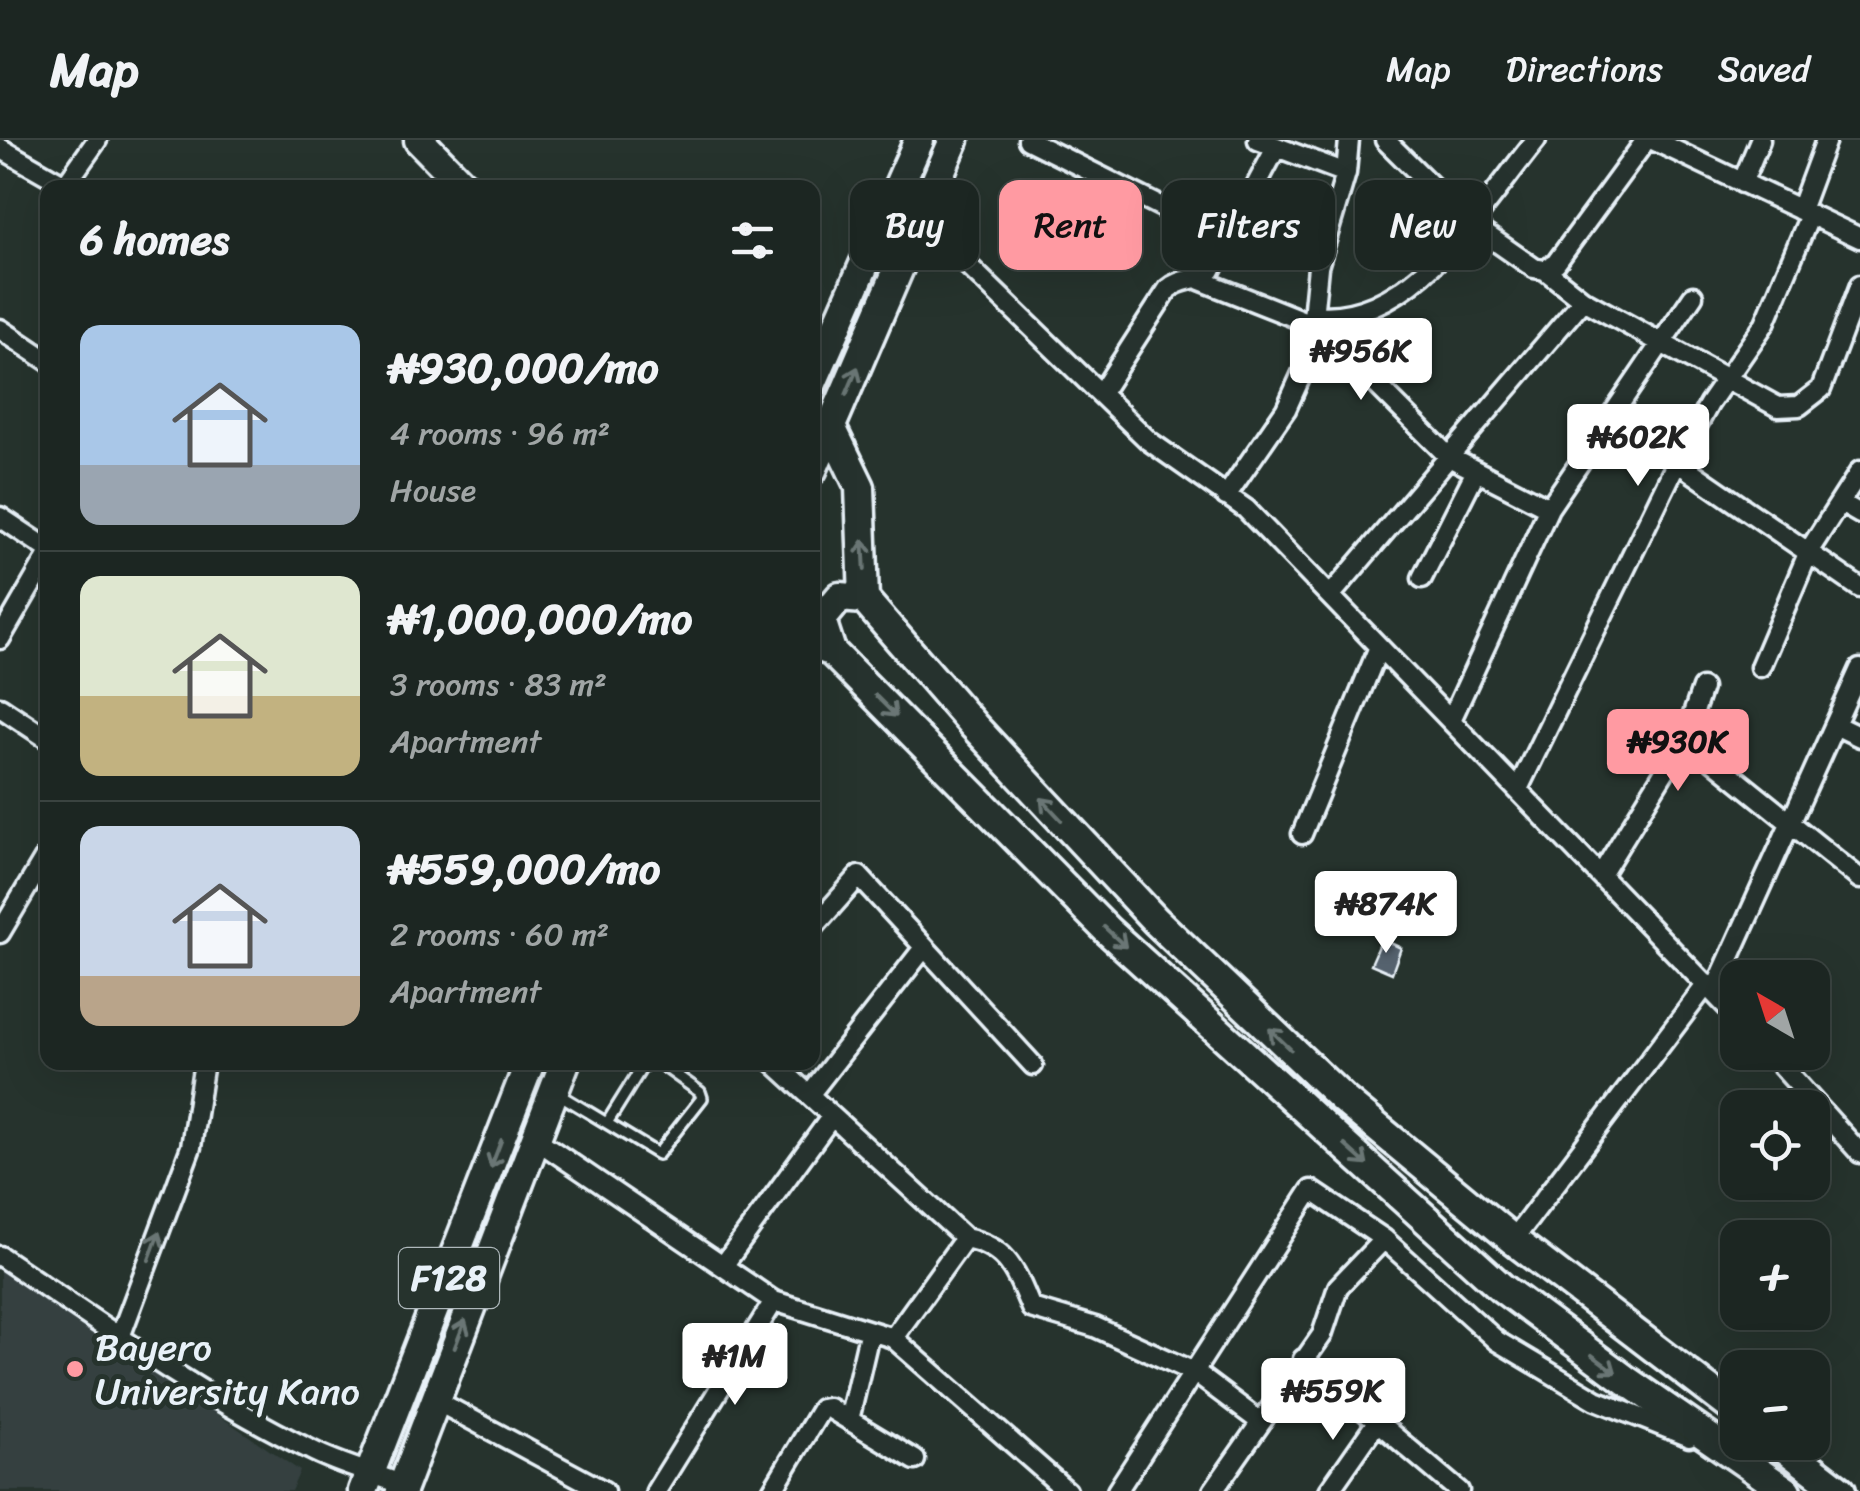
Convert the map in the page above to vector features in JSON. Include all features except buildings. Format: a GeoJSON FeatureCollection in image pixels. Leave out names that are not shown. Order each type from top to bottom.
{"type":"FeatureCollection","features":[{"type":"Feature","properties":{"kind":"main road"},"geometry":{"type":"LineString","coordinates":[[419,140],[458,180]]}},
{"type":"Feature","properties":{"kind":"main road"},"geometry":{"type":"LineString","coordinates":[[820,365],[919,140]]}},
{"type":"Feature","properties":{"kind":"main road"},"geometry":{"type":"LineString","coordinates":[[937,180],[954,140]]}},
{"type":"Feature","properties":{"kind":"main road"},"geometry":{"type":"LineString","coordinates":[[820,454],[899,270]]}},
{"type":"Feature","properties":{"kind":"main road"},"geometry":{"type":"LineString","coordinates":[[832,429],[860,487],[864,599],[974,726],[1156,921],[1344,1100],[1513,1240],[1720,1398]]}},
{"type":"Feature","properties":{"kind":"main road"},"geometry":{"type":"LineString","coordinates":[[864,599],[840,597],[822,620],[822,648],[1108,931],[1502,1288],[1627,1382],[1786,1491]]}},
{"type":"Feature","properties":{"kind":"main road","name":"F128"},"geometry":{"type":"LineString","coordinates":[[366,1481],[527,1070]]}},
{"type":"Feature","properties":{"kind":"main road","name":"F128"},"geometry":{"type":"LineString","coordinates":[[402,1488],[561,1070]]}},
{"type":"Feature","properties":{"kind":"main road"},"geometry":{"type":"LineString","coordinates":[[1800,1460],[1840,1491]]}},
{"type":"Feature","properties":{"kind":"street"},"geometry":{"type":"LineString","coordinates":[[72,180],[96,140]]}},
{"type":"Feature","properties":{"kind":"street"},"geometry":{"type":"LineString","coordinates":[[1028,140],[1162,207]]}},
{"type":"Feature","properties":{"kind":"street"},"geometry":{"type":"LineString","coordinates":[[1258,140],[1346,173]]}},
{"type":"Feature","properties":{"kind":"street"},"geometry":{"type":"LineString","coordinates":[[1226,496],[1286,409],[1309,358],[1318,268],[1346,173],[1348,140]]}},
{"type":"Feature","properties":{"kind":"street"},"geometry":{"type":"LineString","coordinates":[[1386,140],[1426,180]]}},
{"type":"Feature","properties":{"kind":"street"},"geometry":{"type":"LineString","coordinates":[[1491,194],[1536,140]]}},
{"type":"Feature","properties":{"kind":"street"},"geometry":{"type":"LineString","coordinates":[[1545,270],[1556,263],[1650,140],[1860,238]]}},
{"type":"Feature","properties":{"kind":"street"},"geometry":{"type":"LineString","coordinates":[[1742,182],[1760,140]]}},
{"type":"Feature","properties":{"kind":"street"},"geometry":{"type":"LineString","coordinates":[[1518,789],[1677,462],[1765,323],[1826,140]]}},
{"type":"Feature","properties":{"kind":"street"},"geometry":{"type":"LineString","coordinates":[[0,148],[57,180]]}},
{"type":"Feature","properties":{"kind":"street"},"geometry":{"type":"LineString","coordinates":[[1258,180],[1276,148]]}},
{"type":"Feature","properties":{"kind":"street"},"geometry":{"type":"LineString","coordinates":[[1491,238],[1534,268],[1545,270],[1583,300],[1662,339],[1778,407],[1799,406],[1822,389],[1860,285]]}},
{"type":"Feature","properties":{"kind":"street"},"geometry":{"type":"LineString","coordinates":[[973,270],[1149,441],[1246,510],[1720,999]]}},
{"type":"Feature","properties":{"kind":"street"},"geometry":{"type":"LineString","coordinates":[[1200,280],[1211,270]]}},
{"type":"Feature","properties":{"kind":"street"},"geometry":{"type":"LineString","coordinates":[[1102,393],[1168,288],[1176,282],[1200,280],[1314,320],[1340,318],[1380,307],[1427,270]]}},
{"type":"Feature","properties":{"kind":"street"},"geometry":{"type":"LineString","coordinates":[[1451,720],[1549,508],[1694,296]]}},
{"type":"Feature","properties":{"kind":"street"},"geometry":{"type":"LineString","coordinates":[[1330,596],[1583,300]]}},
{"type":"Feature","properties":{"kind":"street"},"geometry":{"type":"LineString","coordinates":[[1355,314],[1353,342],[1362,370],[1449,457],[1549,508]]}},
{"type":"Feature","properties":{"kind":"street"},"geometry":{"type":"LineString","coordinates":[[0,329],[40,356]]}},
{"type":"Feature","properties":{"kind":"street"},"geometry":{"type":"LineString","coordinates":[[1677,462],[1860,588]]}},
{"type":"Feature","properties":{"kind":"street"},"geometry":{"type":"LineString","coordinates":[[1760,667],[1810,550],[1860,470]]}},
{"type":"Feature","properties":{"kind":"street"},"geometry":{"type":"LineString","coordinates":[[1422,578],[1476,471]]}},
{"type":"Feature","properties":{"kind":"street"},"geometry":{"type":"LineString","coordinates":[[1841,503],[1860,514]]}},
{"type":"Feature","properties":{"kind":"street"},"geometry":{"type":"LineString","coordinates":[[0,517],[40,546]]}},
{"type":"Feature","properties":{"kind":"street"},"geometry":{"type":"LineString","coordinates":[[0,639],[40,566]]}},
{"type":"Feature","properties":{"kind":"street"},"geometry":{"type":"LineString","coordinates":[[1302,834],[1379,647]]}},
{"type":"Feature","properties":{"kind":"street"},"geometry":{"type":"LineString","coordinates":[[1513,1240],[1710,988],[1860,669]]}},
{"type":"Feature","properties":{"kind":"street"},"geometry":{"type":"LineString","coordinates":[[1601,875],[1684,738],[1702,688]]}},
{"type":"Feature","properties":{"kind":"street"},"geometry":{"type":"LineString","coordinates":[[0,707],[40,734]]}},
{"type":"Feature","properties":{"kind":"street"},"geometry":{"type":"LineString","coordinates":[[1835,725],[1860,737]]}},
{"type":"Feature","properties":{"kind":"street"},"geometry":{"type":"LineString","coordinates":[[1684,738],[1860,879]]}},
{"type":"Feature","properties":{"kind":"street"},"geometry":{"type":"LineString","coordinates":[[0,934],[40,866]]}},
{"type":"Feature","properties":{"kind":"street"},"geometry":{"type":"LineString","coordinates":[[820,920],[859,876],[1033,1065]]}},
{"type":"Feature","properties":{"kind":"street"},"geometry":{"type":"LineString","coordinates":[[809,1095],[923,949]]}},
{"type":"Feature","properties":{"kind":"street"},"geometry":{"type":"LineString","coordinates":[[120,1337],[191,1147],[203,1070]]}},
{"type":"Feature","properties":{"kind":"street"},"geometry":{"type":"LineString","coordinates":[[782,1070],[965,1238],[989,1243],[1008,1260],[1031,1308],[1095,1327],[1194,1372],[1258,1420]]}},
{"type":"Feature","properties":{"kind":"street"},"geometry":{"type":"LineString","coordinates":[[1785,1070],[1860,1154]]}},
{"type":"Feature","properties":{"kind":"street"},"geometry":{"type":"LineString","coordinates":[[723,1266],[832,1116]]}},
{"type":"Feature","properties":{"kind":"street"},"geometry":{"type":"LineString","coordinates":[[534,1138],[774,1301],[869,1334],[893,1338],[1067,1491]]}},
{"type":"Feature","properties":{"kind":"street"},"geometry":{"type":"LineString","coordinates":[[1117,1491],[1310,1190],[1384,1239],[1497,1341],[1596,1400],[1647,1417],[1707,1445],[1762,1491]]}},
{"type":"Feature","properties":{"kind":"street"},"geometry":{"type":"LineString","coordinates":[[893,1338],[965,1238]]}},
{"type":"Feature","properties":{"kind":"street"},"geometry":{"type":"LineString","coordinates":[[1212,1491],[1258,1420],[1322,1335],[1338,1287],[1384,1239]]}},
{"type":"Feature","properties":{"kind":"street"},"geometry":{"type":"LineString","coordinates":[[0,1256],[120,1337],[283,1436],[366,1481],[402,1488]]}},
{"type":"Feature","properties":{"kind":"street"},"geometry":{"type":"LineString","coordinates":[[656,1491],[774,1301]]}},
{"type":"Feature","properties":{"kind":"street"},"geometry":{"type":"LineString","coordinates":[[849,1420],[869,1334]]}},
{"type":"Feature","properties":{"kind":"street"},"geometry":{"type":"LineString","coordinates":[[1302,1358],[1454,1489]]}},
{"type":"Feature","properties":{"kind":"street"},"geometry":{"type":"LineString","coordinates":[[435,1400],[604,1491]]}},
{"type":"Feature","properties":{"kind":"street"},"geometry":{"type":"LineString","coordinates":[[780,1488],[821,1409],[829,1408],[916,1460]]}},
{"type":"Feature","properties":{"kind":"street"},"geometry":{"type":"LineString","coordinates":[[1329,1491],[1377,1422]]}},
{"type":"Feature","properties":{"kind":"lane"},"geometry":{"type":"LineString","coordinates":[[607,1123],[640,1070]]}},
{"type":"Feature","properties":{"kind":"lane"},"geometry":{"type":"LineString","coordinates":[[553,1091],[654,1154],[663,1152],[702,1094],[669,1070]]}},
{"type":"Feature","properties":{"kind":"shaded area","name":"Bayero University Kano"},"geometry":{"type":"Polygon","coordinates":[[[0,1266],[300,1471],[291,1491],[0,1491],[0,1266]]]}},
{"type":"Feature","properties":{"kind":"place","name":"Bayero University Kano"},"geometry":{"type":"Point","coordinates":[75,1369]}}]}
